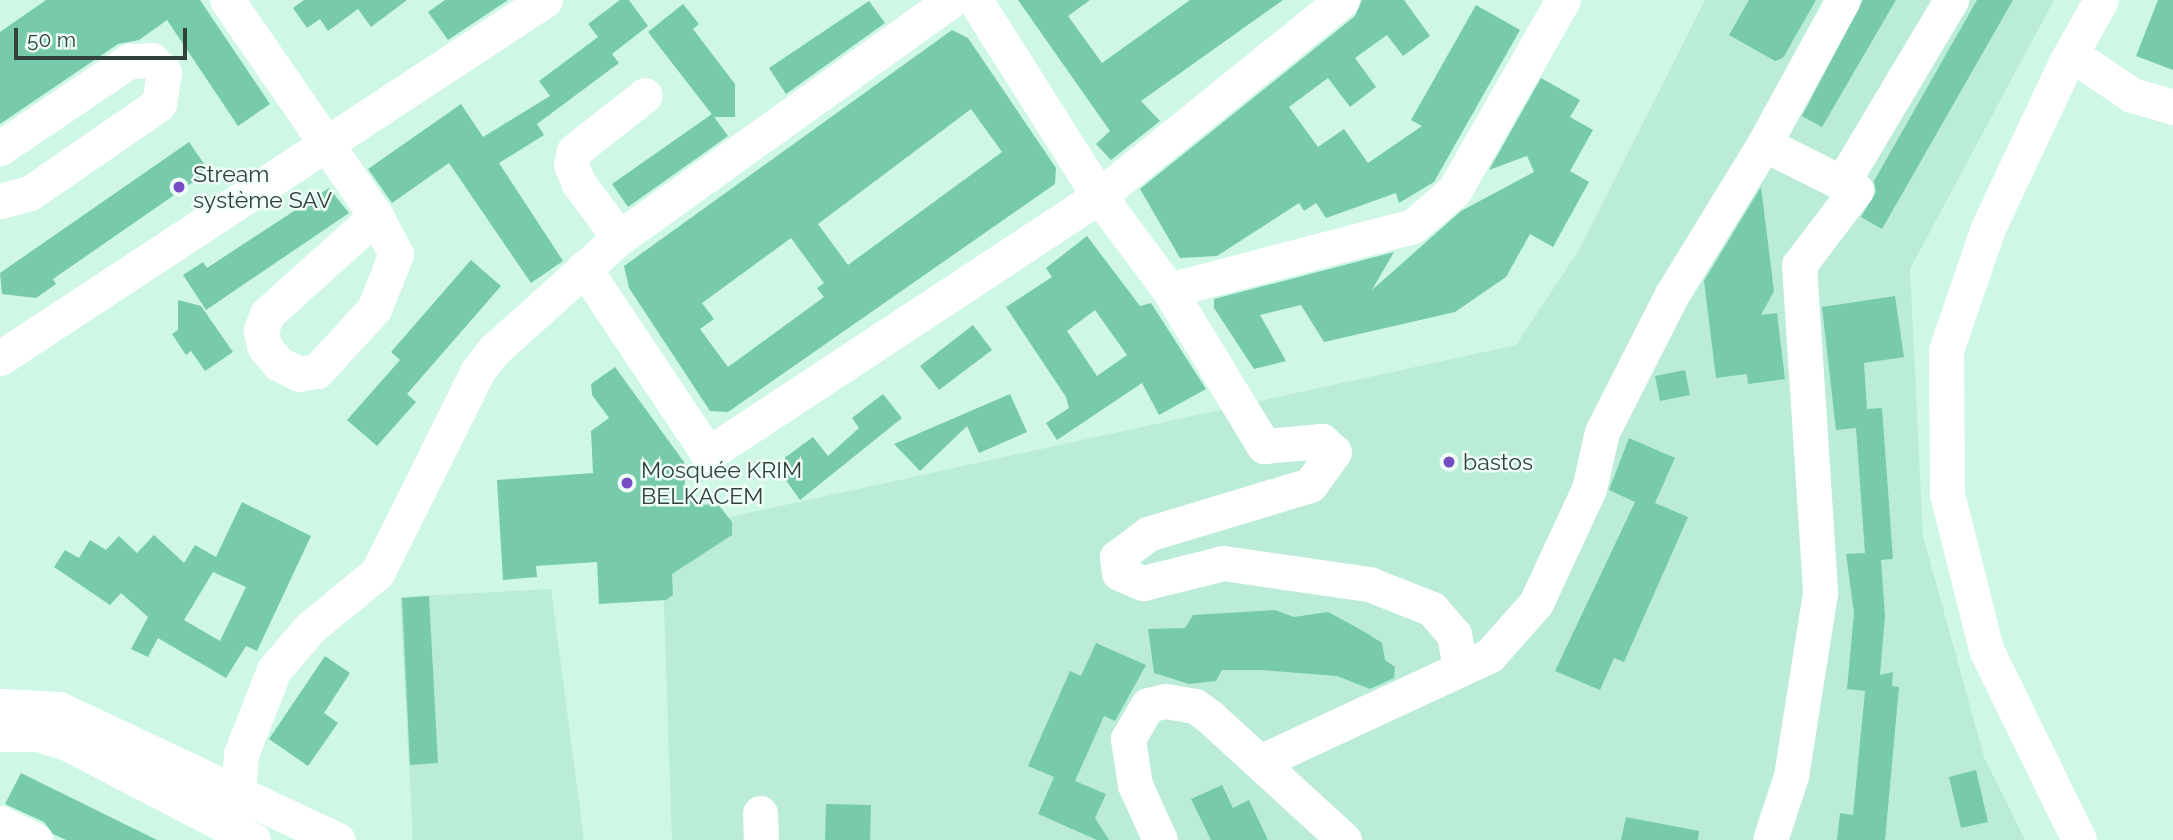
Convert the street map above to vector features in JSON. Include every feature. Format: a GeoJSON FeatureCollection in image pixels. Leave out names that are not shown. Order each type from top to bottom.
{"type":"FeatureCollection","features":[{"type":"Feature","properties":{"kind":"street"},"geometry":{"type":"LineString","coordinates":[[226,0],[376,216]]}},
{"type":"Feature","properties":{"kind":"street"},"geometry":{"type":"LineString","coordinates":[[0,358],[328,146],[545,0]]}},
{"type":"Feature","properties":{"kind":"street"},"geometry":{"type":"LineString","coordinates":[[241,837],[238,792],[247,728],[274,670],[311,627],[377,573],[478,370],[619,238],[952,0]]}},
{"type":"Feature","properties":{"kind":"street"},"geometry":{"type":"LineString","coordinates":[[975,0],[1099,196],[1169,290],[1264,446],[1322,441],[1334,452],[1310,485],[1148,534],[1117,557],[1119,573],[1143,583],[1223,563],[1369,584],[1432,609],[1454,634],[1460,667]]}},
{"type":"Feature","properties":{"kind":"street"},"geometry":{"type":"LineString","coordinates":[[584,268],[708,454],[1099,196],[1342,0]]}},
{"type":"Feature","properties":{"kind":"street"},"geometry":{"type":"LineString","coordinates":[[1169,290],[1413,226],[1454,191],[1563,0]]}},
{"type":"Feature","properties":{"kind":"street"},"geometry":{"type":"LineString","coordinates":[[1262,761],[1490,655],[1536,603],[1589,489],[1608,419],[1671,296],[1763,144],[1843,0]]}},
{"type":"Feature","properties":{"kind":"street"},"geometry":{"type":"LineString","coordinates":[[1842,183],[1951,0]]}},
{"type":"Feature","properties":{"kind":"street"},"geometry":{"type":"LineString","coordinates":[[2079,840],[1986,649],[1947,481],[1946,350],[1988,228],[2071,54],[2101,0]]}},
{"type":"Feature","properties":{"kind":"street"},"geometry":{"type":"LineString","coordinates":[[2071,54],[2132,95],[2173,107]]}},
{"type":"Feature","properties":{"kind":"street"},"geometry":{"type":"LineString","coordinates":[[0,148],[129,61],[152,60],[164,72],[159,104],[30,193],[0,201]]}},
{"type":"Feature","properties":{"kind":"street"},"geometry":{"type":"LineString","coordinates":[[619,238],[578,182],[571,165],[574,151],[645,95]]}},
{"type":"Feature","properties":{"kind":"street"},"geometry":{"type":"LineString","coordinates":[[1763,144],[1856,190],[1799,265],[1820,593],[1791,776],[1770,840]]}},
{"type":"Feature","properties":{"kind":"street"},"geometry":{"type":"LineString","coordinates":[[1160,840],[1128,761],[1128,739],[1148,705],[1166,701],[1195,706],[1262,761],[1344,840]]}},
{"type":"Feature","properties":{"kind":"street"},"geometry":{"type":"LineString","coordinates":[[0,706],[59,709],[338,840]]}},
{"type":"Feature","properties":{"kind":"street"},"geometry":{"type":"LineString","coordinates":[[0,734],[38,734],[65,742],[241,837]]}},
{"type":"Feature","properties":{"kind":"street"},"geometry":{"type":"LineString","coordinates":[[0,823],[35,840]]}},
{"type":"Feature","properties":{"kind":"shaded area","name":"bastos"},"geometry":{"type":"Polygon","coordinates":[[[1705,0],[2054,0],[1910,269],[1923,536],[1984,757],[2025,840],[672,840],[663,578],[716,520],[1516,345],[1579,250],[1705,0]]]}},
{"type":"Feature","properties":{"kind":"shaded area"},"geometry":{"type":"Polygon","coordinates":[[[551,589],[584,840],[413,840],[400,597],[551,589]]]}},
{"type":"Feature","properties":{"kind":"building"},"geometry":{"type":"Polygon","coordinates":[[[46,0],[200,0],[270,104],[238,126],[167,20],[139,40],[118,44],[0,124],[0,32],[46,0]]]}},
{"type":"Feature","properties":{"kind":"building"},"geometry":{"type":"Polygon","coordinates":[[[304,0],[407,0],[371,27],[358,9],[328,31],[320,19],[307,28],[293,8],[304,0]]]}},
{"type":"Feature","properties":{"kind":"building"},"geometry":{"type":"Polygon","coordinates":[[[445,0],[508,0],[448,40],[428,12],[445,0]]]}},
{"type":"Feature","properties":{"kind":"building"},"geometry":{"type":"Polygon","coordinates":[[[620,0],[629,0],[648,26],[612,54],[619,63],[537,124],[544,135],[499,163],[563,261],[531,283],[449,163],[392,203],[368,169],[461,104],[483,137],[550,96],[539,81],[598,37],[588,24],[620,0]]]}},
{"type":"Feature","properties":{"kind":"building"},"geometry":{"type":"Polygon","coordinates":[[[1018,0],[1090,0],[1068,16],[1102,63],[1190,0],[1283,0],[1141,101],[1160,121],[1111,160],[1096,144],[1110,131],[1018,0]]]}},
{"type":"Feature","properties":{"kind":"building"},"geometry":{"type":"Polygon","coordinates":[[[1362,0],[1404,0],[1430,36],[1403,56],[1387,35],[1355,58],[1376,87],[1350,107],[1328,78],[1289,107],[1318,147],[1344,129],[1368,163],[1422,126],[1411,120],[1476,5],[1520,30],[1434,182],[1399,203],[1396,193],[1326,218],[1316,203],[1304,211],[1299,203],[1217,256],[1180,258],[1140,189],[1355,16],[1362,0]]]}},
{"type":"Feature","properties":{"kind":"building"},"geometry":{"type":"Polygon","coordinates":[[[1749,0],[1816,0],[1783,58],[1775,61],[1729,35],[1749,0]]]}},
{"type":"Feature","properties":{"kind":"building"},"geometry":{"type":"Polygon","coordinates":[[[1863,0],[1896,0],[1822,127],[1802,116],[1863,0]]]}},
{"type":"Feature","properties":{"kind":"building"},"geometry":{"type":"Polygon","coordinates":[[[1977,0],[2013,0],[1882,229],[1861,217],[1876,192],[1874,181],[1977,0]]]}},
{"type":"Feature","properties":{"kind":"building"},"geometry":{"type":"Polygon","coordinates":[[[2158,0],[2173,0],[2173,70],[2136,56],[2158,0]]]}},
{"type":"Feature","properties":{"kind":"building"},"geometry":{"type":"Polygon","coordinates":[[[869,1],[885,23],[786,94],[769,68],[869,1]]]}},
{"type":"Feature","properties":{"kind":"building"},"geometry":{"type":"Polygon","coordinates":[[[683,4],[699,24],[693,29],[735,84],[735,117],[714,117],[648,32],[683,4]]]}},
{"type":"Feature","properties":{"kind":"building"},"geometry":{"type":"Polygon","coordinates":[[[952,30],[968,38],[1056,168],[1055,184],[728,412],[710,411],[629,288],[624,266],[952,30]],[[971,109],[818,224],[848,265],[1002,152],[971,109]],[[791,238],[702,303],[714,319],[700,329],[728,367],[824,297],[817,288],[824,283],[791,238]]]}},
{"type":"Feature","properties":{"kind":"building"},"geometry":{"type":"Polygon","coordinates":[[[1541,78],[1580,100],[1570,117],[1593,130],[1570,171],[1589,182],[1553,247],[1530,234],[1506,277],[1455,312],[1324,342],[1301,305],[1260,315],[1286,361],[1254,369],[1214,308],[1214,299],[1394,252],[1372,290],[1461,211],[1534,172],[1527,156],[1489,170],[1541,78]]]}},
{"type":"Feature","properties":{"kind":"building"},"geometry":{"type":"Polygon","coordinates":[[[712,114],[728,136],[628,207],[612,184],[712,114]]]}},
{"type":"Feature","properties":{"kind":"building"},"geometry":{"type":"Polygon","coordinates":[[[189,142],[209,171],[53,279],[56,284],[36,298],[2,294],[0,273],[189,142]]]}},
{"type":"Feature","properties":{"kind":"building"},"geometry":{"type":"Polygon","coordinates":[[[1761,187],[1774,291],[1761,315],[1777,313],[1785,379],[1748,384],[1747,374],[1716,378],[1704,281],[1761,187]]]}},
{"type":"Feature","properties":{"kind":"building"},"geometry":{"type":"Polygon","coordinates":[[[329,188],[349,213],[206,310],[183,275],[203,262],[207,268],[329,188]]]}},
{"type":"Feature","properties":{"kind":"building"},"geometry":{"type":"Polygon","coordinates":[[[1087,236],[1140,306],[1151,303],[1206,389],[1159,415],[1142,383],[1057,440],[1046,423],[1069,408],[1066,397],[1006,307],[1052,277],[1046,268],[1087,236]],[[1095,310],[1067,331],[1097,376],[1127,355],[1095,310]]]}},
{"type":"Feature","properties":{"kind":"building"},"geometry":{"type":"Polygon","coordinates":[[[471,260],[501,286],[407,394],[416,402],[377,446],[347,420],[400,360],[391,352],[471,260]]]}},
{"type":"Feature","properties":{"kind":"building"},"geometry":{"type":"Polygon","coordinates":[[[1895,296],[1904,357],[1864,363],[1867,409],[1882,408],[1893,559],[1881,560],[1885,616],[1880,675],[1893,672],[1892,686],[1899,687],[1885,840],[1837,840],[1840,813],[1853,815],[1865,691],[1847,689],[1854,613],[1846,554],[1865,553],[1856,428],[1836,430],[1822,307],[1895,296]]]}},
{"type":"Feature","properties":{"kind":"building"},"geometry":{"type":"Polygon","coordinates":[[[178,300],[201,306],[233,352],[205,371],[191,351],[186,355],[172,334],[178,330],[178,300]]]}},
{"type":"Feature","properties":{"kind":"building"},"geometry":{"type":"Polygon","coordinates":[[[973,325],[992,350],[939,390],[920,366],[973,325]]]}},
{"type":"Feature","properties":{"kind":"building"},"geometry":{"type":"Polygon","coordinates":[[[615,367],[684,462],[685,487],[698,505],[718,504],[732,522],[732,535],[672,574],[673,595],[666,600],[599,604],[597,562],[536,566],[537,577],[503,580],[497,480],[593,473],[591,431],[609,418],[592,395],[591,384],[615,367]]]}},
{"type":"Feature","properties":{"kind":"building"},"geometry":{"type":"Polygon","coordinates":[[[1685,370],[1690,395],[1660,401],[1655,376],[1685,370]]]}},
{"type":"Feature","properties":{"kind":"building"},"geometry":{"type":"Polygon","coordinates":[[[883,394],[902,418],[800,500],[775,465],[813,437],[828,456],[859,428],[852,418],[883,394]]]}},
{"type":"Feature","properties":{"kind":"building"},"geometry":{"type":"Polygon","coordinates":[[[1010,394],[1027,432],[979,453],[967,426],[920,471],[894,444],[1010,394]]]}},
{"type":"Feature","properties":{"kind":"building"},"geometry":{"type":"Polygon","coordinates":[[[1629,438],[1675,458],[1655,503],[1688,517],[1624,662],[1614,658],[1600,690],[1555,671],[1635,502],[1609,490],[1629,438]]]}},
{"type":"Feature","properties":{"kind":"building"},"geometry":{"type":"Polygon","coordinates":[[[242,502],[311,536],[257,651],[246,646],[226,678],[158,638],[148,657],[131,649],[148,617],[121,593],[110,605],[54,567],[65,550],[79,558],[90,540],[106,550],[119,536],[137,553],[154,535],[184,563],[195,545],[216,557],[242,502]],[[213,572],[184,620],[220,641],[246,587],[213,572]]]}},
{"type":"Feature","properties":{"kind":"building"},"geometry":{"type":"Polygon","coordinates":[[[429,596],[438,763],[410,765],[402,598],[429,596]]]}},
{"type":"Feature","properties":{"kind":"building"},"geometry":{"type":"Polygon","coordinates":[[[1275,610],[1294,617],[1328,612],[1365,632],[1382,643],[1385,660],[1395,667],[1394,678],[1370,689],[1337,676],[1262,670],[1222,670],[1216,681],[1189,684],[1154,673],[1148,629],[1185,628],[1193,615],[1275,610]]]}},
{"type":"Feature","properties":{"kind":"building"},"geometry":{"type":"Polygon","coordinates":[[[1096,643],[1146,665],[1115,721],[1104,716],[1075,781],[1106,794],[1095,818],[1109,840],[1097,840],[1038,814],[1054,777],[1028,766],[1070,671],[1081,676],[1096,643]]]}},
{"type":"Feature","properties":{"kind":"building"},"geometry":{"type":"Polygon","coordinates":[[[325,656],[350,673],[324,713],[338,723],[308,766],[269,739],[325,656]]]}},
{"type":"Feature","properties":{"kind":"building"},"geometry":{"type":"Polygon","coordinates":[[[1976,770],[1988,822],[1961,828],[1949,777],[1976,770]]]}},
{"type":"Feature","properties":{"kind":"building"},"geometry":{"type":"Polygon","coordinates":[[[21,773],[157,840],[66,840],[53,834],[44,822],[5,804],[21,773]]]}},
{"type":"Feature","properties":{"kind":"building"},"geometry":{"type":"Polygon","coordinates":[[[1222,785],[1233,808],[1249,800],[1268,840],[1211,840],[1191,799],[1222,785]]]}},
{"type":"Feature","properties":{"kind":"building"},"geometry":{"type":"Polygon","coordinates":[[[826,804],[871,805],[870,840],[825,840],[826,804]]]}},
{"type":"Feature","properties":{"kind":"building"},"geometry":{"type":"Polygon","coordinates":[[[1626,817],[1699,831],[1698,840],[1621,840],[1626,817]]]}},
{"type":"Feature","properties":{"kind":"place","name":"Stream système SAV"},"geometry":{"type":"Point","coordinates":[179,187]}},
{"type":"Feature","properties":{"kind":"place","name":"bastos"},"geometry":{"type":"Point","coordinates":[1449,462]}},
{"type":"Feature","properties":{"kind":"place","name":"Mosquée KRIM BELKACEM"},"geometry":{"type":"Point","coordinates":[627,483]}}]}
